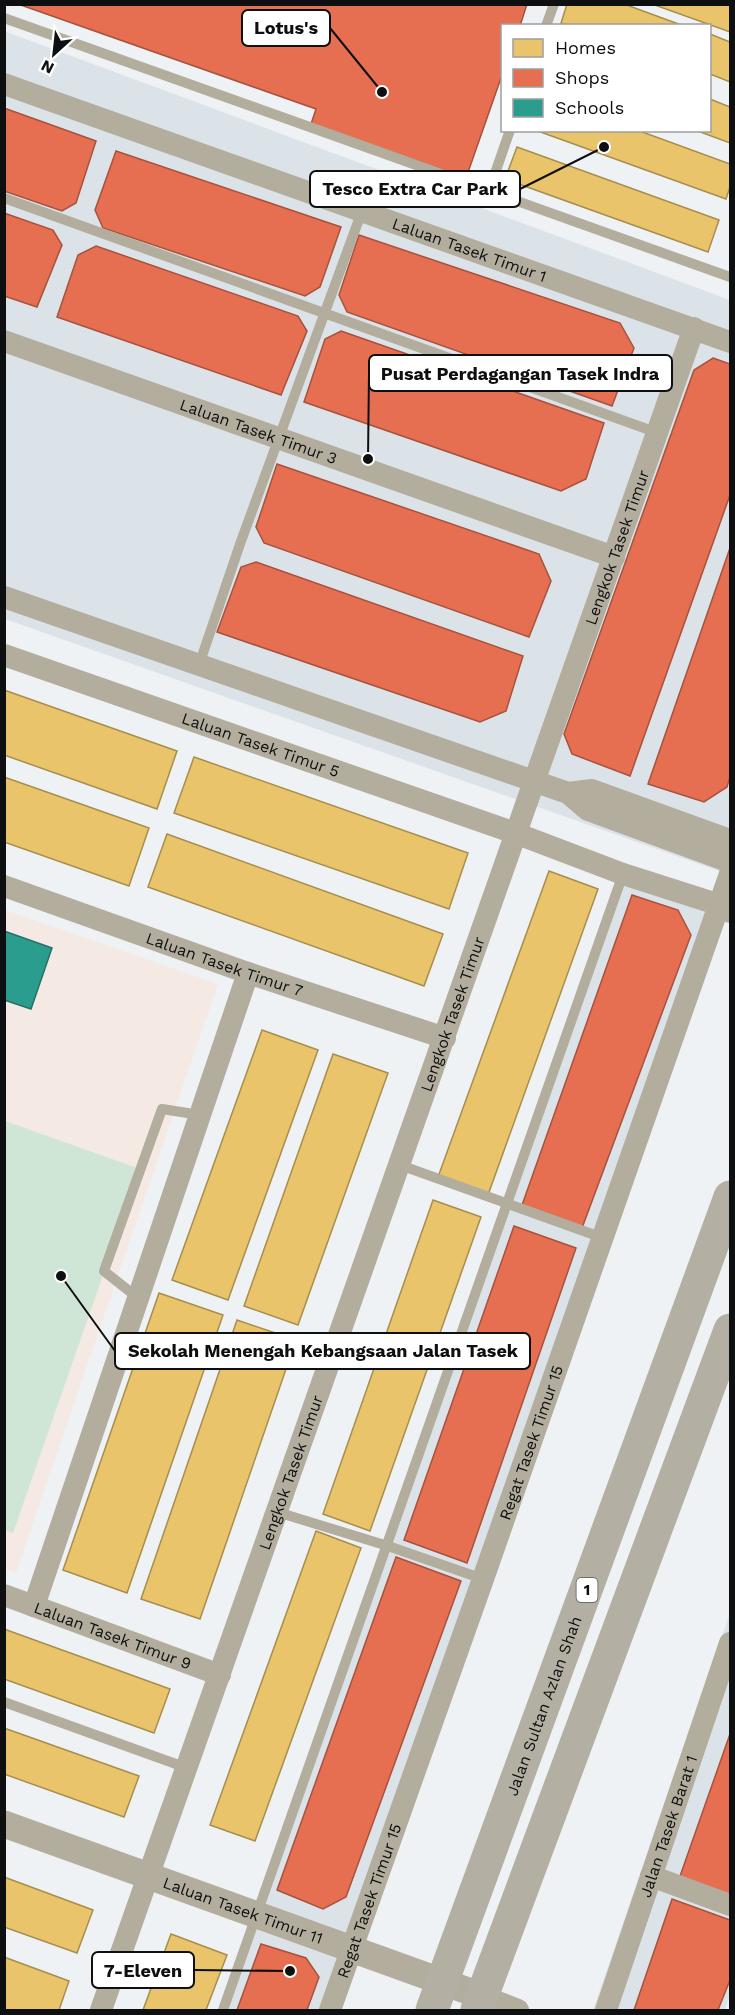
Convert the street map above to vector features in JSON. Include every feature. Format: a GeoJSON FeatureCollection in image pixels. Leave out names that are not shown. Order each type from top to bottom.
{"type":"FeatureCollection","features":[{"type":"Feature","properties":{"kind":"main road","name":"Jalan Sultan Azlan Shah"},"geometry":{"type":"LineString","coordinates":[[437,1996],[730,1197]]}},
{"type":"Feature","properties":{"kind":"main road"},"geometry":{"type":"LineString","coordinates":[[479,2003],[730,1330]]}},
{"type":"Feature","properties":{"kind":"street","name":"Laluan Tasek Timur 1"},"geometry":{"type":"LineString","coordinates":[[4,84],[730,342]]}},
{"type":"Feature","properties":{"kind":"street","name":"Lengkok Tasek Timur"},"geometry":{"type":"LineString","coordinates":[[101,2010],[694,328]]}},
{"type":"Feature","properties":{"kind":"street","name":"Laluan Tasek Timur 3"},"geometry":{"type":"LineString","coordinates":[[4,341],[614,557]]}},
{"type":"Feature","properties":{"kind":"street"},"geometry":{"type":"LineString","coordinates":[[4,597],[568,793],[588,810],[730,862]]}},
{"type":"Feature","properties":{"kind":"street","name":"Laluan Tasek Timur 5"},"geometry":{"type":"LineString","coordinates":[[4,655],[515,833]]}},
{"type":"Feature","properties":{"kind":"street"},"geometry":{"type":"LineString","coordinates":[[568,793],[592,790],[730,840]]}},
{"type":"Feature","properties":{"kind":"street"},"geometry":{"type":"LineString","coordinates":[[515,833],[623,874],[725,909]]}},
{"type":"Feature","properties":{"kind":"street","name":"Regat Tasek Timur 15"},"geometry":{"type":"LineString","coordinates":[[330,2010],[603,1238],[725,909],[730,874]]}},
{"type":"Feature","properties":{"kind":"street","name":"Laluan Tasek Timur 7"},"geometry":{"type":"LineString","coordinates":[[4,886],[248,973],[445,1038]]}},
{"type":"Feature","properties":{"kind":"street"},"geometry":{"type":"LineString","coordinates":[[34,1606],[248,973]]}},
{"type":"Feature","properties":{"kind":"street","name":"Laluan Tasek Timur 9"},"geometry":{"type":"LineString","coordinates":[[4,1595],[220,1675]]}},
{"type":"Feature","properties":{"kind":"street","name":"Jalan Tasek Barat 1"},"geometry":{"type":"LineString","coordinates":[[606,2010],[730,1643]]}},
{"type":"Feature","properties":{"kind":"street","name":"Laluan Tasek Timur 11"},"geometry":{"type":"LineString","coordinates":[[4,1824],[352,1950],[437,1996],[479,2003]]}},
{"type":"Feature","properties":{"kind":"street"},"geometry":{"type":"LineString","coordinates":[[651,1876],[730,1905]]}},
{"type":"Feature","properties":{"kind":"street"},"geometry":{"type":"LineString","coordinates":[[479,2003],[518,2010]]}},
{"type":"Feature","properties":{"kind":"lane"},"geometry":{"type":"LineString","coordinates":[[547,24],[554,4]]}},
{"type":"Feature","properties":{"kind":"lane"},"geometry":{"type":"LineString","coordinates":[[4,18],[730,277]]}},
{"type":"Feature","properties":{"kind":"lane"},"geometry":{"type":"LineString","coordinates":[[489,191],[509,132]]}},
{"type":"Feature","properties":{"kind":"lane"},"geometry":{"type":"LineString","coordinates":[[4,198],[658,433]]}},
{"type":"Feature","properties":{"kind":"lane"},"geometry":{"type":"LineString","coordinates":[[199,665],[240,544],[362,210]]}},
{"type":"Feature","properties":{"kind":"lane"},"geometry":{"type":"LineString","coordinates":[[222,2010],[388,1546],[623,874]]}},
{"type":"Feature","properties":{"kind":"lane"},"geometry":{"type":"LineString","coordinates":[[138,1298],[104,1271],[162,1109],[200,1115]]}},
{"type":"Feature","properties":{"kind":"lane"},"geometry":{"type":"LineString","coordinates":[[400,1165],[603,1238]]}},
{"type":"Feature","properties":{"kind":"lane"},"geometry":{"type":"LineString","coordinates":[[277,1512],[388,1546],[483,1579]]}},
{"type":"Feature","properties":{"kind":"lane"},"geometry":{"type":"LineString","coordinates":[[4,1702],[187,1768]]}},
{"type":"Feature","properties":{"kind":"shaded area"},"geometry":{"type":"Polygon","coordinates":[[[4,31],[730,300],[730,875],[5,619],[4,31]]]}},
{"type":"Feature","properties":{"kind":"shaded area"},"geometry":{"type":"Polygon","coordinates":[[[627,864],[722,899],[339,2010],[222,2010],[627,864]]]}},
{"type":"Feature","properties":{"kind":"shaded area"},"geometry":{"type":"Polygon","coordinates":[[[5,910],[218,984],[16,1573],[5,1568],[5,910]]]}},
{"type":"Feature","properties":{"kind":"shaded area"},"geometry":{"type":"Polygon","coordinates":[[[730,1613],[730,1994],[725,2010],[593,2010],[730,1613]]]}},
{"type":"Feature","properties":{"kind":"green space"},"geometry":{"type":"Polygon","coordinates":[[[5,1121],[140,1169],[13,1533],[5,1530],[5,1121]]]}},
{"type":"Feature","properties":{"kind":"building: Homes"},"geometry":{"type":"Polygon","coordinates":[[[567,4],[624,4],[679,24],[564,24],[561,23],[567,4]]]}},
{"type":"Feature","properties":{"kind":"building: Homes"},"geometry":{"type":"Polygon","coordinates":[[[652,4],[730,4],[730,32],[652,4]]]}},
{"type":"Feature","properties":{"kind":"building: Homes"},"geometry":{"type":"Polygon","coordinates":[[[711,34],[730,42],[730,82],[711,74],[711,34]]]}},
{"type":"Feature","properties":{"kind":"building: Homes"},"geometry":{"type":"Polygon","coordinates":[[[711,99],[730,107],[730,143],[700,132],[711,132],[711,99]]]}},
{"type":"Feature","properties":{"kind":"building: Homes"},"geometry":{"type":"Polygon","coordinates":[[[541,132],[642,132],[730,164],[730,187],[726,199],[541,132]]]}},
{"type":"Feature","properties":{"kind":"building: Homes"},"geometry":{"type":"Polygon","coordinates":[[[517,147],[719,220],[708,252],[505,179],[517,147]]]}},
{"type":"Feature","properties":{"kind":"building: Homes"},"geometry":{"type":"Polygon","coordinates":[[[4,690],[177,751],[157,809],[4,755],[4,690]]]}},
{"type":"Feature","properties":{"kind":"building: Homes"},"geometry":{"type":"Polygon","coordinates":[[[194,757],[468,853],[449,909],[174,813],[194,757]]]}},
{"type":"Feature","properties":{"kind":"building: Homes"},"geometry":{"type":"Polygon","coordinates":[[[4,777],[149,828],[129,886],[4,842],[4,777]]]}},
{"type":"Feature","properties":{"kind":"building: Homes"},"geometry":{"type":"Polygon","coordinates":[[[167,834],[443,934],[424,986],[148,887],[167,834]]]}},
{"type":"Feature","properties":{"kind":"building: Homes"},"geometry":{"type":"Polygon","coordinates":[[[549,871],[598,889],[488,1195],[438,1177],[549,871]]]}},
{"type":"Feature","properties":{"kind":"building: Homes"},"geometry":{"type":"Polygon","coordinates":[[[262,1030],[318,1050],[228,1300],[172,1280],[262,1030]]]}},
{"type":"Feature","properties":{"kind":"building: Homes"},"geometry":{"type":"Polygon","coordinates":[[[333,1054],[388,1073],[298,1325],[244,1306],[333,1054]]]}},
{"type":"Feature","properties":{"kind":"building: Homes"},"geometry":{"type":"Polygon","coordinates":[[[433,1200],[481,1217],[370,1531],[323,1514],[433,1200]]]}},
{"type":"Feature","properties":{"kind":"building: Homes"},"geometry":{"type":"Polygon","coordinates":[[[159,1293],[223,1315],[127,1593],[63,1570],[159,1293]]]}},
{"type":"Feature","properties":{"kind":"building: Homes"},"geometry":{"type":"Polygon","coordinates":[[[237,1320],[296,1340],[200,1619],[141,1599],[237,1320]]]}},
{"type":"Feature","properties":{"kind":"building: Homes"},"geometry":{"type":"Polygon","coordinates":[[[316,1531],[361,1548],[255,1841],[210,1825],[316,1531]]]}},
{"type":"Feature","properties":{"kind":"building: Homes"},"geometry":{"type":"Polygon","coordinates":[[[4,1629],[170,1689],[154,1733],[4,1679],[4,1629]]]}},
{"type":"Feature","properties":{"kind":"building: Homes"},"geometry":{"type":"Polygon","coordinates":[[[4,1728],[139,1776],[124,1817],[4,1774],[4,1728]]]}},
{"type":"Feature","properties":{"kind":"building: Homes"},"geometry":{"type":"Polygon","coordinates":[[[4,1877],[93,1910],[77,1953],[4,1927],[4,1877]]]}},
{"type":"Feature","properties":{"kind":"building: Homes"},"geometry":{"type":"Polygon","coordinates":[[[171,1934],[227,1955],[206,2010],[143,2010],[171,1934]]]}},
{"type":"Feature","properties":{"kind":"building: Homes"},"geometry":{"type":"Polygon","coordinates":[[[4,1957],[69,1981],[59,2010],[4,2010],[4,1957]]]}},
{"type":"Feature","properties":{"kind":"building: Shops"},"geometry":{"type":"Polygon","coordinates":[[[18,4],[527,4],[521,24],[501,24],[501,78],[466,178],[311,124],[316,109],[18,4]]]}},
{"type":"Feature","properties":{"kind":"building: Shops"},"geometry":{"type":"Polygon","coordinates":[[[4,108],[96,141],[76,203],[62,211],[4,191],[4,108]]]}},
{"type":"Feature","properties":{"kind":"building: Shops"},"geometry":{"type":"Polygon","coordinates":[[[116,151],[341,227],[320,287],[305,296],[103,228],[95,210],[116,151]]]}},
{"type":"Feature","properties":{"kind":"building: Shops"},"geometry":{"type":"Polygon","coordinates":[[[4,213],[53,230],[62,245],[37,307],[4,296],[4,213]]]}},
{"type":"Feature","properties":{"kind":"building: Shops"},"geometry":{"type":"Polygon","coordinates":[[[359,235],[620,323],[634,348],[612,406],[347,312],[339,295],[359,235]]]}},
{"type":"Feature","properties":{"kind":"building: Shops"},"geometry":{"type":"Polygon","coordinates":[[[96,246],[298,316],[307,331],[281,395],[57,317],[78,255],[96,246]]]}},
{"type":"Feature","properties":{"kind":"building: Shops"},"geometry":{"type":"Polygon","coordinates":[[[341,331],[604,423],[586,479],[561,491],[304,402],[325,339],[341,331]]]}},
{"type":"Feature","properties":{"kind":"building: Shops"},"geometry":{"type":"Polygon","coordinates":[[[713,358],[730,364],[730,495],[630,776],[572,754],[564,734],[694,370],[713,358]]]}},
{"type":"Feature","properties":{"kind":"building: Shops"},"geometry":{"type":"Polygon","coordinates":[[[277,464],[539,554],[551,581],[529,637],[264,543],[256,527],[277,464]]]}},
{"type":"Feature","properties":{"kind":"building: Shops"},"geometry":{"type":"Polygon","coordinates":[[[730,548],[730,777],[727,787],[704,802],[648,784],[730,548]]]}},
{"type":"Feature","properties":{"kind":"building: Shops"},"geometry":{"type":"Polygon","coordinates":[[[256,562],[523,656],[506,711],[480,722],[217,632],[241,567],[256,562]]]}},
{"type":"Feature","properties":{"kind":"building: Shops"},"geometry":{"type":"Polygon","coordinates":[[[632,895],[678,910],[691,935],[582,1228],[522,1205],[632,895]]]}},
{"type":"Feature","properties":{"kind":"building: Shops"},"geometry":{"type":"Polygon","coordinates":[[[514,1226],[576,1248],[467,1563],[404,1540],[514,1226]]]}},
{"type":"Feature","properties":{"kind":"building: Shops"},"geometry":{"type":"Polygon","coordinates":[[[396,1557],[461,1581],[346,1897],[323,1909],[277,1890],[396,1557]]]}},
{"type":"Feature","properties":{"kind":"building: Shops"},"geometry":{"type":"Polygon","coordinates":[[[730,1734],[730,1897],[679,1879],[730,1734]]]}},
{"type":"Feature","properties":{"kind":"building: Shops"},"geometry":{"type":"Polygon","coordinates":[[[672,1899],[730,1920],[730,1980],[718,2010],[634,2010],[672,1899]]]}},
{"type":"Feature","properties":{"kind":"building: Shops"},"geometry":{"type":"Polygon","coordinates":[[[261,1944],[306,1958],[319,1977],[307,2010],[237,2010],[261,1944]]]}},
{"type":"Feature","properties":{"kind":"building: Schools"},"geometry":{"type":"Polygon","coordinates":[[[4,931],[52,948],[31,1009],[4,1000],[4,931]]]}},
{"type":"Feature","properties":{"kind":"place","name":"Lotus's"},"geometry":{"type":"Point","coordinates":[382,92]}},
{"type":"Feature","properties":{"kind":"place","name":"Tesco Extra Car Park"},"geometry":{"type":"Point","coordinates":[604,147]}},
{"type":"Feature","properties":{"kind":"place","name":"Pusat Perdagangan Tasek Indra"},"geometry":{"type":"Point","coordinates":[368,459]}},
{"type":"Feature","properties":{"kind":"place","name":"Sekolah Menengah Kebangsaan Jalan Tasek"},"geometry":{"type":"Point","coordinates":[61,1276]}},
{"type":"Feature","properties":{"kind":"place","name":"7-Eleven"},"geometry":{"type":"Point","coordinates":[290,1971]}}]}
